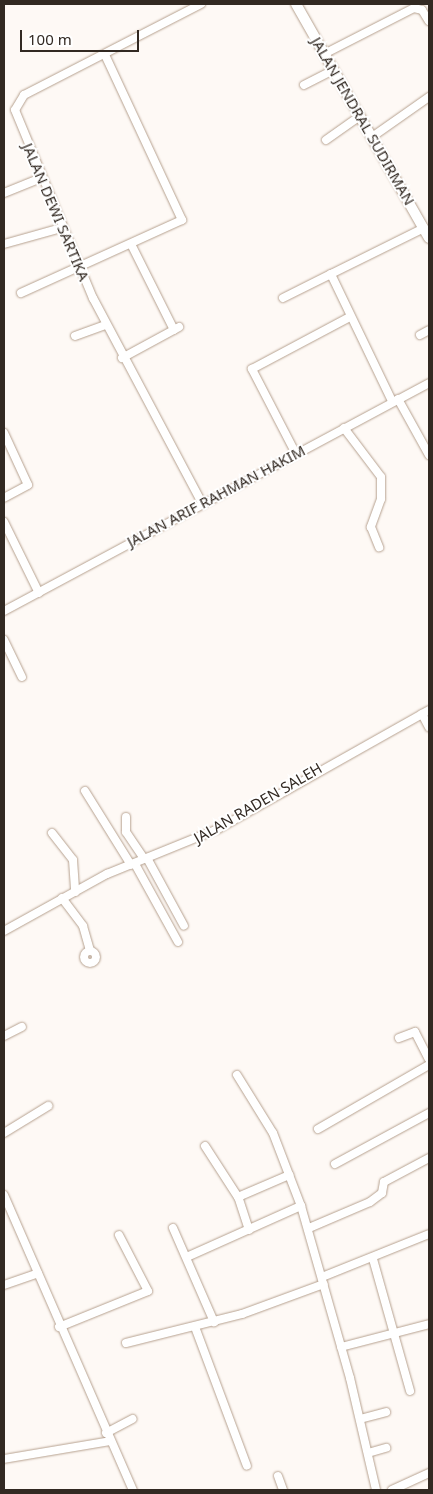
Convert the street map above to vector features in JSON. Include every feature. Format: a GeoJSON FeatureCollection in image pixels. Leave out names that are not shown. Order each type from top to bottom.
{"type":"FeatureCollection","features":[{"type":"Feature","properties":{"kind":"street","name":"JALAN DEWI SARTIKA"},"geometry":{"type":"LineString","coordinates":[[200,4],[105,55],[24,95],[15,104],[41,178],[78,266],[122,358],[203,505]]}},
{"type":"Feature","properties":{"kind":"street","name":"JALAN JENDRAL SUDIRMAN"},"geometry":{"type":"LineString","coordinates":[[296,4],[429,238]]}},
{"type":"Feature","properties":{"kind":"street"},"geometry":{"type":"LineString","coordinates":[[324,54],[414,8],[424,7],[429,21]]}},
{"type":"Feature","properties":{"kind":"street"},"geometry":{"type":"LineString","coordinates":[[21,293],[182,220],[105,55]]}},
{"type":"Feature","properties":{"kind":"street"},"geometry":{"type":"LineString","coordinates":[[304,85],[333,70]]}},
{"type":"Feature","properties":{"kind":"street"},"geometry":{"type":"LineString","coordinates":[[372,137],[429,97]]}},
{"type":"Feature","properties":{"kind":"street"},"geometry":{"type":"LineString","coordinates":[[326,140],[360,116]]}},
{"type":"Feature","properties":{"kind":"street"},"geometry":{"type":"LineString","coordinates":[[4,193],[41,178]]}},
{"type":"Feature","properties":{"kind":"street"},"geometry":{"type":"LineString","coordinates":[[4,244],[61,228]]}},
{"type":"Feature","properties":{"kind":"street"},"geometry":{"type":"LineString","coordinates":[[284,298],[424,228]]}},
{"type":"Feature","properties":{"kind":"street"},"geometry":{"type":"LineString","coordinates":[[122,358],[176,328],[131,244]]}},
{"type":"Feature","properties":{"kind":"street"},"geometry":{"type":"LineString","coordinates":[[331,274],[350,317],[395,400],[429,455]]}},
{"type":"Feature","properties":{"kind":"street"},"geometry":{"type":"LineString","coordinates":[[296,454],[252,369],[350,317]]}},
{"type":"Feature","properties":{"kind":"street"},"geometry":{"type":"LineString","coordinates":[[75,336],[106,325]]}},
{"type":"Feature","properties":{"kind":"street"},"geometry":{"type":"LineString","coordinates":[[420,334],[429,330]]}},
{"type":"Feature","properties":{"kind":"street","name":"JALAN ARIF RAHMAN HAKIM"},"geometry":{"type":"LineString","coordinates":[[4,611],[429,383]]}},
{"type":"Feature","properties":{"kind":"street"},"geometry":{"type":"LineString","coordinates":[[344,428],[381,477],[381,499],[371,532],[379,547]]}},
{"type":"Feature","properties":{"kind":"street"},"geometry":{"type":"LineString","coordinates":[[4,433],[28,484],[4,498]]}},
{"type":"Feature","properties":{"kind":"street"},"geometry":{"type":"LineString","coordinates":[[4,522],[39,593]]}},
{"type":"Feature","properties":{"kind":"street"},"geometry":{"type":"LineString","coordinates":[[4,640],[22,677]]}},
{"type":"Feature","properties":{"kind":"street","name":"JALAN RADEN SALEH"},"geometry":{"type":"LineString","coordinates":[[4,931],[62,898],[145,858],[218,829],[328,763],[429,710]]}},
{"type":"Feature","properties":{"kind":"street"},"geometry":{"type":"LineString","coordinates":[[422,714],[429,727]]}},
{"type":"Feature","properties":{"kind":"street"},"geometry":{"type":"LineString","coordinates":[[85,791],[133,864],[178,942]]}},
{"type":"Feature","properties":{"kind":"street"},"geometry":{"type":"LineString","coordinates":[[126,817],[126,832],[145,858],[184,926]]}},
{"type":"Feature","properties":{"kind":"street"},"geometry":{"type":"LineString","coordinates":[[52,833],[73,860],[75,892]]}},
{"type":"Feature","properties":{"kind":"street"},"geometry":{"type":"LineString","coordinates":[[62,898],[83,926],[90,950]]}},
{"type":"Feature","properties":{"kind":"street"},"geometry":{"type":"LineString","coordinates":[[4,1036],[22,1027]]}},
{"type":"Feature","properties":{"kind":"street"},"geometry":{"type":"LineString","coordinates":[[399,1038],[415,1032],[429,1059]]}},
{"type":"Feature","properties":{"kind":"street"},"geometry":{"type":"LineString","coordinates":[[318,1129],[429,1065]]}},
{"type":"Feature","properties":{"kind":"street"},"geometry":{"type":"LineString","coordinates":[[237,1076],[262,1111],[309,1228],[342,1347],[376,1490]]}},
{"type":"Feature","properties":{"kind":"street"},"geometry":{"type":"LineString","coordinates":[[4,1133],[48,1106]]}},
{"type":"Feature","properties":{"kind":"street"},"geometry":{"type":"LineString","coordinates":[[335,1164],[429,1113]]}},
{"type":"Feature","properties":{"kind":"street"},"geometry":{"type":"LineString","coordinates":[[206,1146],[238,1197],[249,1230]]}},
{"type":"Feature","properties":{"kind":"street"},"geometry":{"type":"LineString","coordinates":[[309,1228],[370,1202],[382,1193],[384,1182],[429,1158]]}},
{"type":"Feature","properties":{"kind":"street"},"geometry":{"type":"LineString","coordinates":[[238,1197],[289,1175]]}},
{"type":"Feature","properties":{"kind":"street"},"geometry":{"type":"LineString","coordinates":[[4,1197],[38,1273],[59,1327],[132,1490]]}},
{"type":"Feature","properties":{"kind":"street"},"geometry":{"type":"LineString","coordinates":[[189,1256],[301,1206]]}},
{"type":"Feature","properties":{"kind":"street"},"geometry":{"type":"LineString","coordinates":[[172,1228],[189,1256],[214,1322]]}},
{"type":"Feature","properties":{"kind":"street"},"geometry":{"type":"LineString","coordinates":[[59,1327],[148,1290],[119,1234]]}},
{"type":"Feature","properties":{"kind":"street"},"geometry":{"type":"LineString","coordinates":[[126,1343],[214,1322],[323,1281],[429,1234]]}},
{"type":"Feature","properties":{"kind":"street"},"geometry":{"type":"LineString","coordinates":[[373,1259],[410,1391]]}},
{"type":"Feature","properties":{"kind":"street"},"geometry":{"type":"LineString","coordinates":[[4,1285],[38,1273]]}},
{"type":"Feature","properties":{"kind":"street"},"geometry":{"type":"LineString","coordinates":[[342,1347],[429,1324]]}},
{"type":"Feature","properties":{"kind":"street"},"geometry":{"type":"LineString","coordinates":[[195,1327],[247,1466]]}},
{"type":"Feature","properties":{"kind":"street"},"geometry":{"type":"LineString","coordinates":[[360,1418],[386,1412]]}},
{"type":"Feature","properties":{"kind":"street"},"geometry":{"type":"LineString","coordinates":[[4,1459],[108,1437],[132,1419]]}},
{"type":"Feature","properties":{"kind":"street"},"geometry":{"type":"LineString","coordinates":[[368,1454],[386,1448]]}},
{"type":"Feature","properties":{"kind":"street"},"geometry":{"type":"LineString","coordinates":[[392,1490],[429,1473]]}},
{"type":"Feature","properties":{"kind":"street"},"geometry":{"type":"LineString","coordinates":[[278,1476],[283,1490]]}}]}
